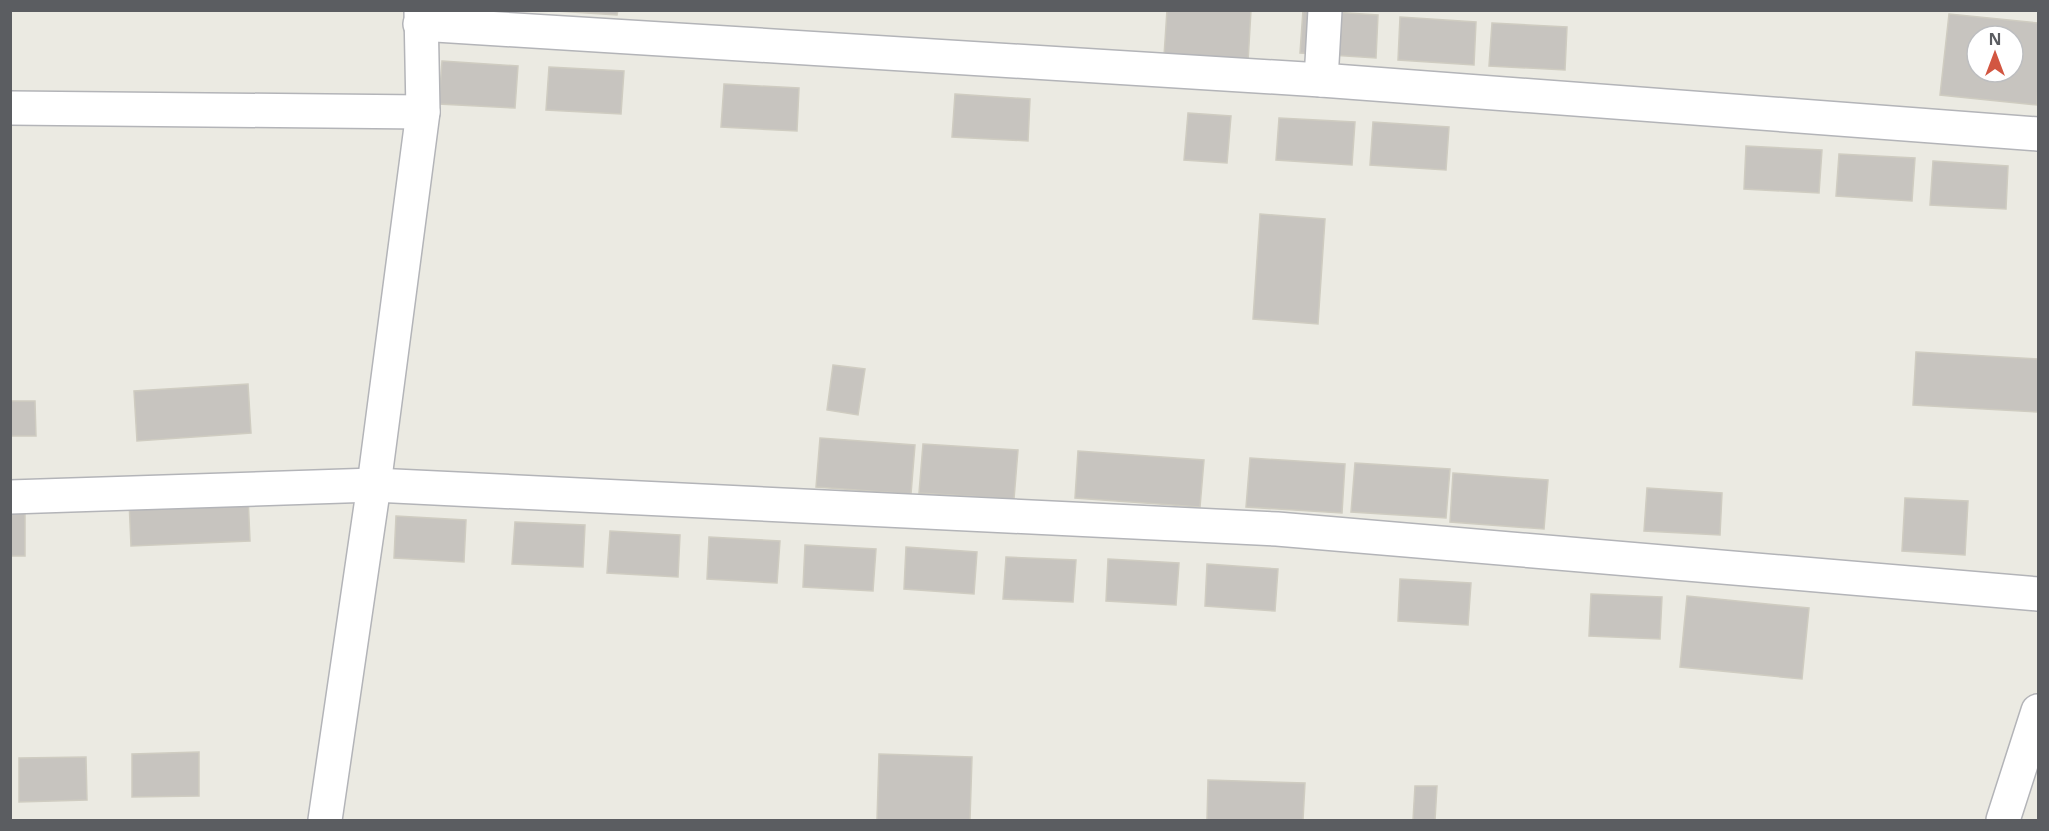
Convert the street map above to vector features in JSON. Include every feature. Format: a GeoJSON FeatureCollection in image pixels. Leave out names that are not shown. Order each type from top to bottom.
{"type":"FeatureCollection","features":[{"type":"Feature","properties":{"kind":"street"},"geometry":{"type":"LineString","coordinates":[[1321,80],[1325,10]]}},
{"type":"Feature","properties":{"kind":"street"},"geometry":{"type":"LineString","coordinates":[[325,820],[374,484],[423,112],[420,17],[1321,80],[2038,134]]}},
{"type":"Feature","properties":{"kind":"street"},"geometry":{"type":"LineString","coordinates":[[10,108],[423,112]]}},
{"type":"Feature","properties":{"kind":"street"},"geometry":{"type":"LineString","coordinates":[[10,497],[374,484],[1277,529],[2038,594]]}},
{"type":"Feature","properties":{"kind":"street"},"geometry":{"type":"LineString","coordinates":[[2003,820],[2038,711]]}},
{"type":"Feature","properties":{"kind":"building"},"geometry":{"type":"Polygon","coordinates":[[[541,10],[618,10],[617,15],[541,10]]]}},
{"type":"Feature","properties":{"kind":"building"},"geometry":{"type":"Polygon","coordinates":[[[1167,10],[1251,10],[1248,62],[1164,56],[1167,10]]]}},
{"type":"Feature","properties":{"kind":"building"},"geometry":{"type":"Polygon","coordinates":[[[1303,10],[1378,15],[1376,58],[1300,53],[1303,10]]]}},
{"type":"Feature","properties":{"kind":"building"},"geometry":{"type":"Polygon","coordinates":[[[1949,14],[2038,23],[2037,105],[1940,95],[1949,14]]]}},
{"type":"Feature","properties":{"kind":"building"},"geometry":{"type":"Polygon","coordinates":[[[1400,17],[1476,22],[1474,65],[1398,60],[1400,17]]]}},
{"type":"Feature","properties":{"kind":"building"},"geometry":{"type":"Polygon","coordinates":[[[1492,23],[1567,27],[1565,70],[1489,66],[1492,23]]]}},
{"type":"Feature","properties":{"kind":"building"},"geometry":{"type":"Polygon","coordinates":[[[442,61],[518,66],[515,108],[439,104],[442,61]]]}},
{"type":"Feature","properties":{"kind":"building"},"geometry":{"type":"Polygon","coordinates":[[[549,67],[624,71],[621,114],[546,110],[549,67]]]}},
{"type":"Feature","properties":{"kind":"building"},"geometry":{"type":"Polygon","coordinates":[[[724,84],[799,88],[797,131],[721,127],[724,84]]]}},
{"type":"Feature","properties":{"kind":"building"},"geometry":{"type":"Polygon","coordinates":[[[955,94],[1030,99],[1028,141],[952,137],[955,94]]]}},
{"type":"Feature","properties":{"kind":"building"},"geometry":{"type":"Polygon","coordinates":[[[1188,113],[1231,116],[1227,163],[1184,160],[1188,113]]]}},
{"type":"Feature","properties":{"kind":"building"},"geometry":{"type":"Polygon","coordinates":[[[1279,118],[1355,122],[1352,165],[1276,160],[1279,118]]]}},
{"type":"Feature","properties":{"kind":"building"},"geometry":{"type":"Polygon","coordinates":[[[1373,122],[1449,127],[1446,170],[1370,165],[1373,122]]]}},
{"type":"Feature","properties":{"kind":"building"},"geometry":{"type":"Polygon","coordinates":[[[1746,146],[1822,150],[1819,193],[1744,189],[1746,146]]]}},
{"type":"Feature","properties":{"kind":"building"},"geometry":{"type":"Polygon","coordinates":[[[1839,154],[1915,158],[1912,201],[1836,196],[1839,154]]]}},
{"type":"Feature","properties":{"kind":"building"},"geometry":{"type":"Polygon","coordinates":[[[1933,161],[2008,166],[2006,209],[1930,205],[1933,161]]]}},
{"type":"Feature","properties":{"kind":"building"},"geometry":{"type":"Polygon","coordinates":[[[1260,214],[1325,219],[1318,324],[1253,319],[1260,214]]]}},
{"type":"Feature","properties":{"kind":"building"},"geometry":{"type":"Polygon","coordinates":[[[1916,352],[2038,359],[2038,412],[1913,405],[1916,352]]]}},
{"type":"Feature","properties":{"kind":"building"},"geometry":{"type":"Polygon","coordinates":[[[833,365],[865,369],[858,415],[827,410],[833,365]]]}},
{"type":"Feature","properties":{"kind":"building"},"geometry":{"type":"Polygon","coordinates":[[[248,384],[251,433],[137,441],[134,391],[248,384]]]}},
{"type":"Feature","properties":{"kind":"building"},"geometry":{"type":"Polygon","coordinates":[[[10,401],[35,401],[36,436],[10,436],[10,401]]]}},
{"type":"Feature","properties":{"kind":"building"},"geometry":{"type":"Polygon","coordinates":[[[820,438],[915,445],[911,494],[816,487],[820,438]]]}},
{"type":"Feature","properties":{"kind":"building"},"geometry":{"type":"Polygon","coordinates":[[[923,444],[1018,450],[1014,499],[919,493],[923,444]]]}},
{"type":"Feature","properties":{"kind":"building"},"geometry":{"type":"Polygon","coordinates":[[[1078,451],[1204,460],[1200,507],[1075,498],[1078,451]]]}},
{"type":"Feature","properties":{"kind":"building"},"geometry":{"type":"Polygon","coordinates":[[[1250,458],[1345,464],[1342,513],[1246,507],[1250,458]]]}},
{"type":"Feature","properties":{"kind":"building"},"geometry":{"type":"Polygon","coordinates":[[[1355,463],[1450,469],[1446,518],[1351,512],[1355,463]]]}},
{"type":"Feature","properties":{"kind":"building"},"geometry":{"type":"Polygon","coordinates":[[[1453,473],[1548,480],[1544,529],[1450,522],[1453,473]]]}},
{"type":"Feature","properties":{"kind":"building"},"geometry":{"type":"Polygon","coordinates":[[[1647,488],[1722,493],[1720,535],[1644,531],[1647,488]]]}},
{"type":"Feature","properties":{"kind":"building"},"geometry":{"type":"Polygon","coordinates":[[[248,495],[250,541],[131,546],[129,500],[248,495]]]}},
{"type":"Feature","properties":{"kind":"building"},"geometry":{"type":"Polygon","coordinates":[[[1905,498],[1968,501],[1965,555],[1902,551],[1905,498]]]}},
{"type":"Feature","properties":{"kind":"building"},"geometry":{"type":"Polygon","coordinates":[[[10,504],[25,504],[25,556],[10,556],[10,504]]]}},
{"type":"Feature","properties":{"kind":"building"},"geometry":{"type":"Polygon","coordinates":[[[396,516],[466,520],[464,562],[394,558],[396,516]]]}},
{"type":"Feature","properties":{"kind":"building"},"geometry":{"type":"Polygon","coordinates":[[[515,522],[585,525],[583,567],[512,564],[515,522]]]}},
{"type":"Feature","properties":{"kind":"building"},"geometry":{"type":"Polygon","coordinates":[[[610,531],[680,535],[678,577],[607,573],[610,531]]]}},
{"type":"Feature","properties":{"kind":"building"},"geometry":{"type":"Polygon","coordinates":[[[709,537],[780,541],[777,583],[707,579],[709,537]]]}},
{"type":"Feature","properties":{"kind":"building"},"geometry":{"type":"Polygon","coordinates":[[[805,545],[876,549],[873,591],[803,587],[805,545]]]}},
{"type":"Feature","properties":{"kind":"building"},"geometry":{"type":"Polygon","coordinates":[[[906,547],[977,552],[974,594],[904,589],[906,547]]]}},
{"type":"Feature","properties":{"kind":"building"},"geometry":{"type":"Polygon","coordinates":[[[1006,557],[1076,560],[1073,602],[1003,599],[1006,557]]]}},
{"type":"Feature","properties":{"kind":"building"},"geometry":{"type":"Polygon","coordinates":[[[1108,559],[1179,563],[1176,605],[1106,601],[1108,559]]]}},
{"type":"Feature","properties":{"kind":"building"},"geometry":{"type":"Polygon","coordinates":[[[1207,564],[1278,569],[1275,611],[1205,606],[1207,564]]]}},
{"type":"Feature","properties":{"kind":"building"},"geometry":{"type":"Polygon","coordinates":[[[1400,579],[1471,583],[1468,625],[1398,621],[1400,579]]]}},
{"type":"Feature","properties":{"kind":"building"},"geometry":{"type":"Polygon","coordinates":[[[1591,594],[1662,597],[1660,639],[1589,636],[1591,594]]]}},
{"type":"Feature","properties":{"kind":"building"},"geometry":{"type":"Polygon","coordinates":[[[1687,596],[1809,608],[1802,679],[1680,667],[1687,596]]]}},
{"type":"Feature","properties":{"kind":"building"},"geometry":{"type":"Polygon","coordinates":[[[199,752],[199,796],[132,797],[132,754],[199,752]]]}},
{"type":"Feature","properties":{"kind":"building"},"geometry":{"type":"Polygon","coordinates":[[[879,754],[972,757],[970,820],[877,820],[879,754]]]}},
{"type":"Feature","properties":{"kind":"building"},"geometry":{"type":"Polygon","coordinates":[[[86,757],[87,800],[19,802],[19,758],[86,757]]]}},
{"type":"Feature","properties":{"kind":"building"},"geometry":{"type":"Polygon","coordinates":[[[1208,780],[1305,783],[1303,820],[1207,820],[1208,780]]]}},
{"type":"Feature","properties":{"kind":"building"},"geometry":{"type":"Polygon","coordinates":[[[1415,786],[1437,786],[1435,820],[1413,820],[1415,786]]]}}]}
